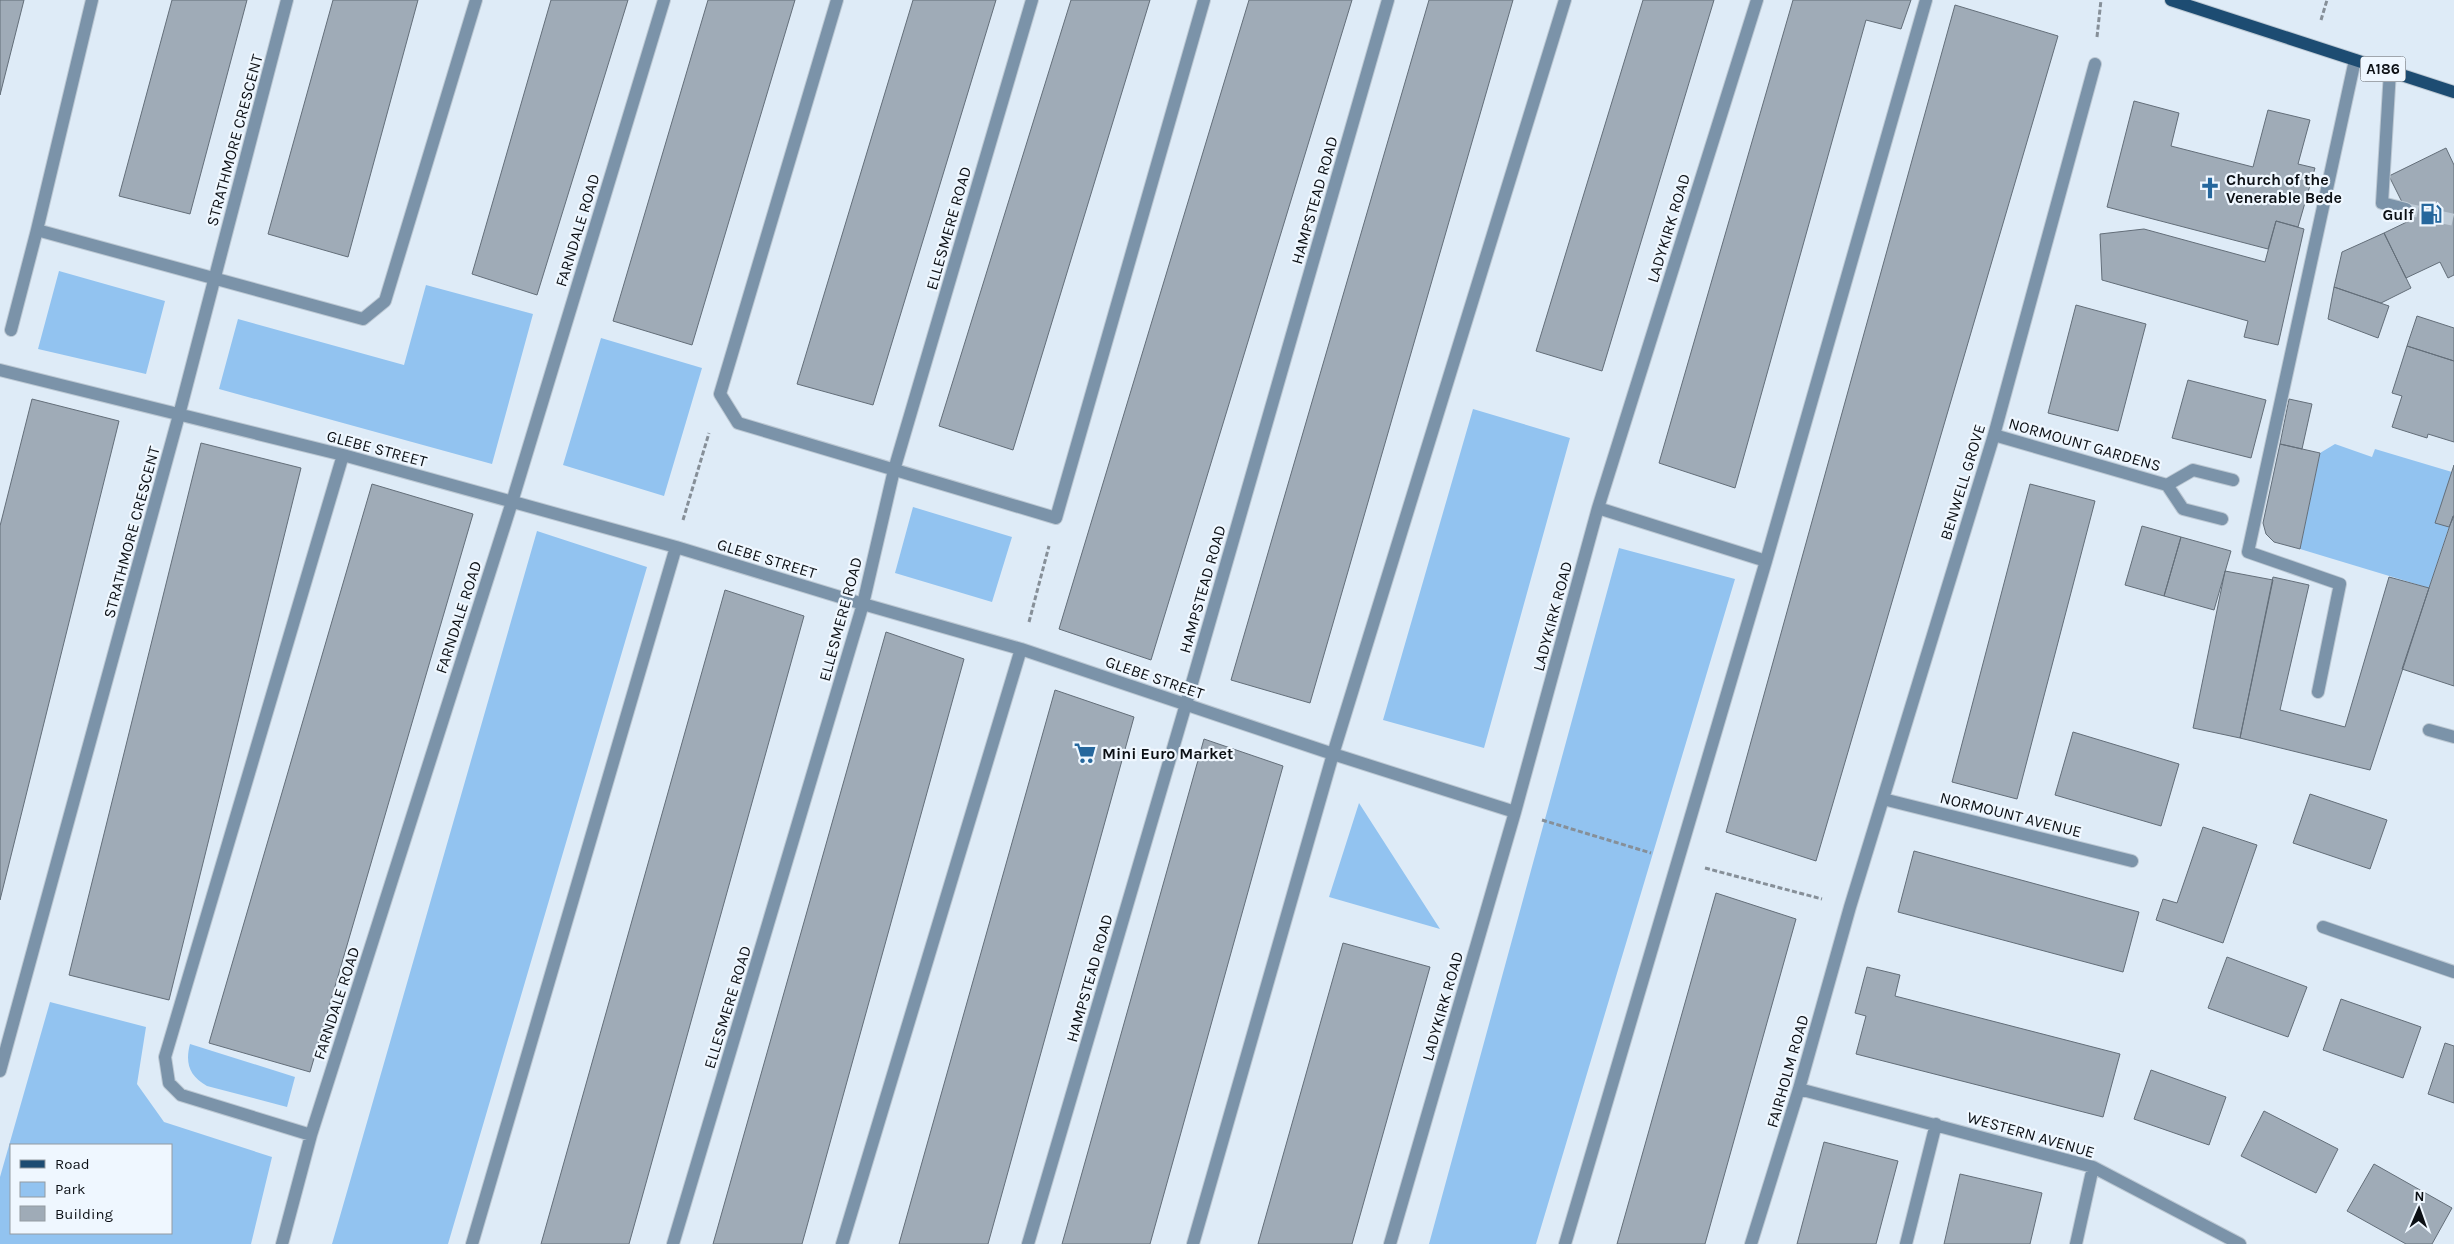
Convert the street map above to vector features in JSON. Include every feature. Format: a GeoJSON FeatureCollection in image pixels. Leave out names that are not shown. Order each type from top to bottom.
{"type":"FeatureCollection","features":[{"type":"Feature","properties":{"kind":"main road","name":"A186"},"geometry":{"type":"LineString","coordinates":[[2171,0],[2454,92]]}},
{"type":"Feature","properties":{"kind":"street"},"geometry":{"type":"LineString","coordinates":[[11,330],[92,0]]}},
{"type":"Feature","properties":{"kind":"street","name":"STRATHMORE CRESCENT"},"geometry":{"type":"LineString","coordinates":[[0,1071],[180,415],[287,0]]}},
{"type":"Feature","properties":{"kind":"street"},"geometry":{"type":"LineString","coordinates":[[37,230],[364,319],[385,301],[476,0]]}},
{"type":"Feature","properties":{"kind":"street","name":"FARNDALE ROAD"},"geometry":{"type":"LineString","coordinates":[[282,1244],[311,1135],[512,502],[664,0]]}},
{"type":"Feature","properties":{"kind":"street"},"geometry":{"type":"LineString","coordinates":[[838,0],[720,394],[738,423],[1056,518],[1204,0]]}},
{"type":"Feature","properties":{"kind":"street","name":"ELLESMERE ROAD"},"geometry":{"type":"LineString","coordinates":[[673,1244],[863,604],[894,470],[1032,0]]}},
{"type":"Feature","properties":{"kind":"street","name":"HAMPSTEAD ROAD"},"geometry":{"type":"LineString","coordinates":[[1028,1244],[1186,704],[1388,0]]}},
{"type":"Feature","properties":{"kind":"street"},"geometry":{"type":"LineString","coordinates":[[1193,1244],[1333,754],[1565,0]]}},
{"type":"Feature","properties":{"kind":"street","name":"LADYKIRK ROAD"},"geometry":{"type":"LineString","coordinates":[[1390,1244],[1515,812],[1598,508],[1756,0]]}},
{"type":"Feature","properties":{"kind":"street"},"geometry":{"type":"LineString","coordinates":[[1565,1244],[1766,561],[1926,0]]}},
{"type":"Feature","properties":{"kind":"street"},"geometry":{"type":"LineString","coordinates":[[2318,692],[2340,584],[2248,552],[2355,60]]}},
{"type":"Feature","properties":{"kind":"street","name":"BENWELL GROVE"},"geometry":{"type":"LineString","coordinates":[[1850,906],[1994,435],[2095,64]]}},
{"type":"Feature","properties":{"kind":"street"},"geometry":{"type":"LineString","coordinates":[[2390,71],[2382,203],[2406,209]]}},
{"type":"Feature","properties":{"kind":"street","name":"GLEBE STREET"},"geometry":{"type":"LineString","coordinates":[[0,371],[343,455],[676,547],[863,604],[1021,649],[1333,754],[1515,812]]}},
{"type":"Feature","properties":{"kind":"street","name":"NORMOUNT GARDENS"},"geometry":{"type":"LineString","coordinates":[[1994,435],[2167,485]]}},
{"type":"Feature","properties":{"kind":"street"},"geometry":{"type":"LineString","coordinates":[[311,1135],[182,1095],[169,1083],[165,1058],[343,455]]}},
{"type":"Feature","properties":{"kind":"street"},"geometry":{"type":"LineString","coordinates":[[2222,520],[2183,509],[2167,485],[2194,470],[2233,480]]}},
{"type":"Feature","properties":{"kind":"street"},"geometry":{"type":"LineString","coordinates":[[1598,508],[1766,561]]}},
{"type":"Feature","properties":{"kind":"street"},"geometry":{"type":"LineString","coordinates":[[472,1244],[676,547]]}},
{"type":"Feature","properties":{"kind":"street"},"geometry":{"type":"LineString","coordinates":[[842,1244],[1021,649]]}},
{"type":"Feature","properties":{"kind":"street"},"geometry":{"type":"LineString","coordinates":[[2429,730],[2454,737]]}},
{"type":"Feature","properties":{"kind":"street","name":"NORMOUNT AVENUE"},"geometry":{"type":"LineString","coordinates":[[1883,799],[2132,861]]}},
{"type":"Feature","properties":{"kind":"street","name":"FAIRHOLM ROAD"},"geometry":{"type":"LineString","coordinates":[[1751,1244],[1799,1089],[1850,906]]}},
{"type":"Feature","properties":{"kind":"street"},"geometry":{"type":"LineString","coordinates":[[2323,926],[2454,972]]}},
{"type":"Feature","properties":{"kind":"street","name":"WESTERN AVENUE"},"geometry":{"type":"LineString","coordinates":[[1799,1089],[1936,1124],[2093,1168],[2240,1244]]}},
{"type":"Feature","properties":{"kind":"street"},"geometry":{"type":"LineString","coordinates":[[1906,1244],[1936,1124]]}},
{"type":"Feature","properties":{"kind":"street"},"geometry":{"type":"LineString","coordinates":[[2076,1244],[2093,1168]]}},
{"type":"Feature","properties":{"kind":"path"},"geometry":{"type":"LineString","coordinates":[[2095,64],[2100,0]]}},
{"type":"Feature","properties":{"kind":"path"},"geometry":{"type":"LineString","coordinates":[[676,547],[720,394]]}},
{"type":"Feature","properties":{"kind":"path"},"geometry":{"type":"LineString","coordinates":[[1021,649],[1056,518]]}},
{"type":"Feature","properties":{"kind":"green space"},"geometry":{"type":"Polygon","coordinates":[[[59,271],[165,301],[146,374],[38,349],[59,271]]]}},
{"type":"Feature","properties":{"kind":"green space"},"geometry":{"type":"Polygon","coordinates":[[[426,285],[533,314],[492,464],[219,389],[238,319],[404,365],[426,285]]]}},
{"type":"Feature","properties":{"kind":"green space"},"geometry":{"type":"Polygon","coordinates":[[[601,338],[702,368],[664,496],[563,465],[601,338]]]}},
{"type":"Feature","properties":{"kind":"green space"},"geometry":{"type":"Polygon","coordinates":[[[1473,409],[1570,438],[1484,748],[1383,720],[1473,409]]]}},
{"type":"Feature","properties":{"kind":"green space"},"geometry":{"type":"Polygon","coordinates":[[[2335,444],[2372,457],[2375,449],[2452,472],[2449,527],[2429,588],[2300,549],[2320,453],[2335,444]]]}},
{"type":"Feature","properties":{"kind":"green space"},"geometry":{"type":"Polygon","coordinates":[[[913,507],[1012,537],[992,602],[895,573],[913,507]]]}},
{"type":"Feature","properties":{"kind":"green space"},"geometry":{"type":"Polygon","coordinates":[[[537,531],[647,567],[448,1244],[332,1244],[537,531]]]}},
{"type":"Feature","properties":{"kind":"green space"},"geometry":{"type":"Polygon","coordinates":[[[1619,548],[1735,579],[1536,1244],[1429,1244],[1619,548]]]}},
{"type":"Feature","properties":{"kind":"green space"},"geometry":{"type":"Polygon","coordinates":[[[1359,803],[1440,929],[1329,897],[1359,803]]]}},
{"type":"Feature","properties":{"kind":"green space"},"geometry":{"type":"Polygon","coordinates":[[[50,1002],[146,1027],[137,1084],[164,1122],[272,1157],[251,1244],[0,1244],[0,1177],[50,1002]]]}},
{"type":"Feature","properties":{"kind":"green space"},"geometry":{"type":"Polygon","coordinates":[[[190,1044],[295,1077],[287,1107],[207,1086],[192,1073],[188,1063],[190,1044]]]}},
{"type":"Feature","properties":{"kind":"building"},"geometry":{"type":"Polygon","coordinates":[[[0,0],[24,0],[0,95],[0,0]]]}},
{"type":"Feature","properties":{"kind":"building"},"geometry":{"type":"Polygon","coordinates":[[[172,0],[247,0],[190,214],[119,196],[172,0]]]}},
{"type":"Feature","properties":{"kind":"building"},"geometry":{"type":"Polygon","coordinates":[[[333,0],[418,0],[348,257],[268,234],[333,0]]]}},
{"type":"Feature","properties":{"kind":"building"},"geometry":{"type":"Polygon","coordinates":[[[551,0],[628,0],[537,295],[472,274],[551,0]]]}},
{"type":"Feature","properties":{"kind":"building"},"geometry":{"type":"Polygon","coordinates":[[[708,0],[795,0],[692,345],[613,321],[708,0]]]}},
{"type":"Feature","properties":{"kind":"building"},"geometry":{"type":"Polygon","coordinates":[[[913,0],[996,0],[873,405],[797,384],[913,0]]]}},
{"type":"Feature","properties":{"kind":"building"},"geometry":{"type":"Polygon","coordinates":[[[1071,0],[1150,0],[1013,450],[939,426],[1071,0]]]}},
{"type":"Feature","properties":{"kind":"building"},"geometry":{"type":"Polygon","coordinates":[[[1249,0],[1352,0],[1151,660],[1059,629],[1249,0]]]}},
{"type":"Feature","properties":{"kind":"building"},"geometry":{"type":"Polygon","coordinates":[[[1429,0],[1513,0],[1310,703],[1231,680],[1429,0]]]}},
{"type":"Feature","properties":{"kind":"building"},"geometry":{"type":"Polygon","coordinates":[[[1643,0],[1714,0],[1602,371],[1536,351],[1643,0]]]}},
{"type":"Feature","properties":{"kind":"building"},"geometry":{"type":"Polygon","coordinates":[[[1793,0],[1911,0],[1901,29],[1866,20],[1735,488],[1659,463],[1793,0]]]}},
{"type":"Feature","properties":{"kind":"building"},"geometry":{"type":"Polygon","coordinates":[[[1955,5],[2058,36],[1816,861],[1726,832],[1955,5]]]}},
{"type":"Feature","properties":{"kind":"building","name":"Church of the Venerable Bede"},"geometry":{"type":"Polygon","coordinates":[[[2134,101],[2179,113],[2171,146],[2253,167],[2268,110],[2310,120],[2298,164],[2315,168],[2298,227],[2276,221],[2268,249],[2107,207],[2134,101]]]}},
{"type":"Feature","properties":{"kind":"building","name":"Gulf"},"geometry":{"type":"Polygon","coordinates":[[[2446,148],[2454,165],[2454,275],[2448,278],[2440,262],[2406,278],[2384,233],[2411,220],[2389,176],[2446,148]]]}},
{"type":"Feature","properties":{"kind":"building"},"geometry":{"type":"Polygon","coordinates":[[[2276,221],[2304,229],[2278,345],[2244,337],[2248,321],[2102,280],[2100,234],[2144,229],[2265,262],[2276,221]]]}},
{"type":"Feature","properties":{"kind":"building"},"geometry":{"type":"Polygon","coordinates":[[[2384,233],[2411,288],[2381,303],[2334,287],[2342,252],[2384,233]]]}},
{"type":"Feature","properties":{"kind":"building"},"geometry":{"type":"Polygon","coordinates":[[[2334,287],[2389,306],[2378,338],[2328,319],[2334,287]]]}},
{"type":"Feature","properties":{"kind":"building"},"geometry":{"type":"Polygon","coordinates":[[[2076,305],[2146,324],[2118,431],[2048,413],[2076,305]]]}},
{"type":"Feature","properties":{"kind":"building"},"geometry":{"type":"Polygon","coordinates":[[[2417,316],[2454,328],[2454,361],[2407,346],[2417,316]]]}},
{"type":"Feature","properties":{"kind":"building"},"geometry":{"type":"Polygon","coordinates":[[[2407,346],[2454,361],[2454,442],[2428,434],[2427,438],[2392,427],[2402,396],[2392,393],[2407,346]]]}},
{"type":"Feature","properties":{"kind":"building"},"geometry":{"type":"Polygon","coordinates":[[[2188,380],[2266,400],[2251,458],[2172,438],[2188,380]]]}},
{"type":"Feature","properties":{"kind":"building"},"geometry":{"type":"Polygon","coordinates":[[[32,399],[119,421],[0,900],[0,526],[32,399]]]}},
{"type":"Feature","properties":{"kind":"building"},"geometry":{"type":"Polygon","coordinates":[[[2289,399],[2312,404],[2302,449],[2280,444],[2289,399]]]}},
{"type":"Feature","properties":{"kind":"building"},"geometry":{"type":"Polygon","coordinates":[[[201,443],[301,468],[169,1000],[69,975],[201,443]]]}},
{"type":"Feature","properties":{"kind":"building"},"geometry":{"type":"Polygon","coordinates":[[[2280,444],[2320,453],[2300,549],[2274,542],[2266,534],[2263,523],[2280,444]]]}},
{"type":"Feature","properties":{"kind":"building"},"geometry":{"type":"Polygon","coordinates":[[[2454,465],[2454,516],[2449,527],[2435,523],[2454,465]]]}},
{"type":"Feature","properties":{"kind":"building"},"geometry":{"type":"Polygon","coordinates":[[[372,484],[473,514],[310,1072],[209,1043],[372,484]]]}},
{"type":"Feature","properties":{"kind":"building"},"geometry":{"type":"Polygon","coordinates":[[[2030,484],[2095,501],[2017,799],[1952,782],[2030,484]]]}},
{"type":"Feature","properties":{"kind":"building"},"geometry":{"type":"Polygon","coordinates":[[[2454,516],[2454,686],[2402,669],[2454,516]]]}},
{"type":"Feature","properties":{"kind":"building"},"geometry":{"type":"Polygon","coordinates":[[[2142,526],[2181,537],[2164,596],[2125,585],[2142,526]]]}},
{"type":"Feature","properties":{"kind":"building"},"geometry":{"type":"Polygon","coordinates":[[[2181,537],[2231,551],[2214,610],[2164,596],[2181,537]]]}},
{"type":"Feature","properties":{"kind":"building"},"geometry":{"type":"Polygon","coordinates":[[[2225,571],[2273,580],[2240,738],[2193,728],[2225,571]]]}},
{"type":"Feature","properties":{"kind":"building"},"geometry":{"type":"Polygon","coordinates":[[[2273,577],[2309,585],[2280,710],[2345,727],[2389,577],[2429,588],[2370,770],[2240,738],[2273,577]]]}},
{"type":"Feature","properties":{"kind":"building"},"geometry":{"type":"Polygon","coordinates":[[[725,590],[804,616],[629,1244],[541,1244],[725,590]]]}},
{"type":"Feature","properties":{"kind":"building"},"geometry":{"type":"Polygon","coordinates":[[[886,632],[964,659],[802,1244],[713,1244],[886,632]]]}},
{"type":"Feature","properties":{"kind":"building"},"geometry":{"type":"Polygon","coordinates":[[[1055,690],[1134,717],[988,1244],[899,1244],[1055,690]]]}},
{"type":"Feature","properties":{"kind":"building"},"geometry":{"type":"Polygon","coordinates":[[[2073,732],[2179,764],[2161,826],[2055,795],[2073,732]]]}},
{"type":"Feature","properties":{"kind":"building"},"geometry":{"type":"Polygon","coordinates":[[[1204,739],[1283,766],[1150,1244],[1062,1244],[1204,739]]]}},
{"type":"Feature","properties":{"kind":"building"},"geometry":{"type":"Polygon","coordinates":[[[2310,794],[2387,820],[2370,869],[2293,843],[2310,794]]]}},
{"type":"Feature","properties":{"kind":"building"},"geometry":{"type":"Polygon","coordinates":[[[2203,827],[2257,845],[2223,943],[2156,920],[2163,899],[2177,903],[2203,827]]]}},
{"type":"Feature","properties":{"kind":"building"},"geometry":{"type":"Polygon","coordinates":[[[1914,851],[2139,912],[2123,972],[1898,912],[1914,851]]]}},
{"type":"Feature","properties":{"kind":"building"},"geometry":{"type":"Polygon","coordinates":[[[1716,893],[1796,919],[1705,1244],[1617,1244],[1716,893]]]}},
{"type":"Feature","properties":{"kind":"building"},"geometry":{"type":"Polygon","coordinates":[[[1343,943],[1430,967],[1352,1244],[1258,1244],[1343,943]]]}},
{"type":"Feature","properties":{"kind":"building"},"geometry":{"type":"Polygon","coordinates":[[[2227,957],[2307,987],[2288,1037],[2208,1008],[2227,957]]]}},
{"type":"Feature","properties":{"kind":"building"},"geometry":{"type":"Polygon","coordinates":[[[1867,967],[1900,975],[1895,996],[2120,1054],[2103,1117],[1856,1054],[1866,1016],[1855,1013],[1867,967]]]}},
{"type":"Feature","properties":{"kind":"building"},"geometry":{"type":"Polygon","coordinates":[[[2341,999],[2421,1027],[2403,1078],[2323,1050],[2341,999]]]}},
{"type":"Feature","properties":{"kind":"building"},"geometry":{"type":"Polygon","coordinates":[[[2445,1043],[2454,1046],[2454,1103],[2428,1094],[2445,1043]]]}},
{"type":"Feature","properties":{"kind":"building"},"geometry":{"type":"Polygon","coordinates":[[[2151,1070],[2226,1097],[2209,1145],[2134,1119],[2151,1070]]]}},
{"type":"Feature","properties":{"kind":"building"},"geometry":{"type":"Polygon","coordinates":[[[2264,1111],[2338,1149],[2316,1193],[2241,1156],[2264,1111]]]}},
{"type":"Feature","properties":{"kind":"building"},"geometry":{"type":"Polygon","coordinates":[[[1824,1142],[1898,1161],[1876,1244],[1797,1244],[1824,1142]]]}},
{"type":"Feature","properties":{"kind":"building"},"geometry":{"type":"Polygon","coordinates":[[[2374,1164],[2452,1208],[2432,1244],[2406,1244],[2347,1211],[2374,1164]]]}},
{"type":"Feature","properties":{"kind":"building"},"geometry":{"type":"Polygon","coordinates":[[[1960,1174],[2042,1193],[2030,1244],[1944,1244],[1960,1174]]]}},
{"type":"Feature","properties":{"kind":"tunnel"},"geometry":{"type":"LineString","coordinates":[[2406,209],[2454,220]]}},
{"type":"Feature","properties":{"kind":"place","name":"Church of the Venerable Bede"},"geometry":{"type":"Point","coordinates":[2210,188]}},
{"type":"Feature","properties":{"kind":"place","name":"Gulf"},"geometry":{"type":"Point","coordinates":[2431,214]}},
{"type":"Feature","properties":{"kind":"place","name":"Mini Euro Market"},"geometry":{"type":"Point","coordinates":[1085,753]}}]}
